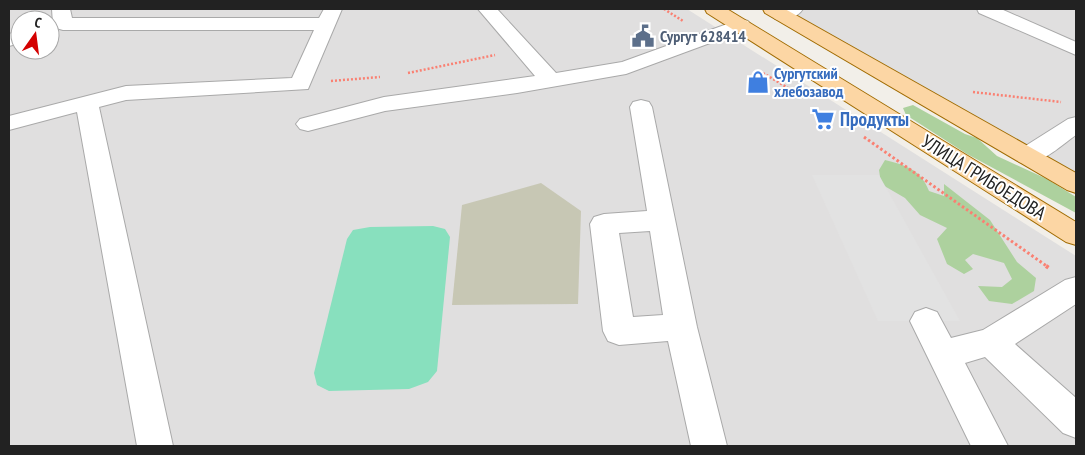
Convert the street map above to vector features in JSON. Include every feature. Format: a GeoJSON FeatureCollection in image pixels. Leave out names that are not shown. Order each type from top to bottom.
{"type":"FeatureCollection","features":[{"type":"Feature","properties":{"kind":"main road","name":"УЛИЦА ГРИБОЕДОВА"},"geometry":{"type":"LineString","coordinates":[[714,9],[1076,235]]}},
{"type":"Feature","properties":{"kind":"main road","name":"УЛИЦА ГРИБОЕДОВА"},"geometry":{"type":"LineString","coordinates":[[783,11],[1076,184]]}},
{"type":"Feature","properties":{"kind":"lane"},"geometry":{"type":"LineString","coordinates":[[486,9],[550,80]]}},
{"type":"Feature","properties":{"kind":"lane"},"geometry":{"type":"LineString","coordinates":[[986,9],[1076,49]]}},
{"type":"Feature","properties":{"kind":"lane"},"geometry":{"type":"LineString","coordinates":[[9,122],[126,93],[300,84],[330,16],[60,20]]}},
{"type":"Feature","properties":{"kind":"lane"},"geometry":{"type":"LineString","coordinates":[[308,124],[384,104],[517,86],[626,68],[741,25]]}},
{"type":"Feature","properties":{"kind":"lane"},"geometry":{"type":"LineString","coordinates":[[87,103],[155,446]]}},
{"type":"Feature","properties":{"kind":"lane"},"geometry":{"type":"LineString","coordinates":[[641,107],[681,327],[709,446]]}},
{"type":"Feature","properties":{"kind":"lane"},"geometry":{"type":"LineString","coordinates":[[1028,156],[1076,124]]}},
{"type":"Feature","properties":{"kind":"lane"},"geometry":{"type":"LineString","coordinates":[[662,220],[604,224],[619,331],[681,327]]}},
{"type":"Feature","properties":{"kind":"lane"},"geometry":{"type":"LineString","coordinates":[[943,354],[991,342],[1076,289]]}},
{"type":"Feature","properties":{"kind":"lane"},"geometry":{"type":"LineString","coordinates":[[926,321],[990,446]]}},
{"type":"Feature","properties":{"kind":"lane"},"geometry":{"type":"LineString","coordinates":[[991,342],[1076,421]]}},
{"type":"Feature","properties":{"kind":"path"},"geometry":{"type":"LineString","coordinates":[[664,9],[709,38]]}},
{"type":"Feature","properties":{"kind":"path"},"geometry":{"type":"LineString","coordinates":[[401,74],[522,49]]}},
{"type":"Feature","properties":{"kind":"path"},"geometry":{"type":"LineString","coordinates":[[758,70],[783,86],[796,90]]}},
{"type":"Feature","properties":{"kind":"path"},"geometry":{"type":"LineString","coordinates":[[300,84],[382,77]]}},
{"type":"Feature","properties":{"kind":"path"},"geometry":{"type":"LineString","coordinates":[[967,92],[1066,103]]}},
{"type":"Feature","properties":{"kind":"path"},"geometry":{"type":"LineString","coordinates":[[860,134],[1052,270]]}},
{"type":"Feature","properties":{"kind":"shaded area"},"geometry":{"type":"Polygon","coordinates":[[[9,9],[687,9],[1076,256],[1076,446],[9,446],[9,9]]]}},
{"type":"Feature","properties":{"kind":"shaded area"},"geometry":{"type":"Polygon","coordinates":[[[780,9],[1076,9],[1076,175],[780,9]]]}},
{"type":"Feature","properties":{"kind":"shaded area"},"geometry":{"type":"Polygon","coordinates":[[[812,175],[879,175],[960,321],[878,321],[812,175]]]}},
{"type":"Feature","properties":{"kind":"shaded area"},"geometry":{"type":"Polygon","coordinates":[[[541,183],[581,211],[578,304],[452,305],[462,205],[541,183]]]}},
{"type":"Feature","properties":{"kind":"green space"},"geometry":{"type":"Polygon","coordinates":[[[913,105],[965,134],[977,138],[997,156],[1047,179],[1076,197],[1076,213],[967,154],[906,115],[903,108],[913,105]]]}},
{"type":"Feature","properties":{"kind":"green space"},"geometry":{"type":"Polygon","coordinates":[[[885,160],[906,166],[917,173],[929,191],[944,196],[944,184],[990,220],[1017,262],[1036,278],[1034,291],[1012,304],[989,301],[978,286],[1002,287],[1012,279],[1004,263],[973,254],[965,260],[973,269],[964,274],[947,264],[937,239],[947,228],[920,215],[905,198],[881,184],[879,170],[885,160]]]}},
{"type":"Feature","properties":{"kind":"green space"},"geometry":{"type":"Polygon","coordinates":[[[433,226],[445,229],[450,237],[437,371],[428,382],[409,389],[329,391],[317,385],[314,373],[347,239],[353,230],[370,227],[433,226]]]}},
{"type":"Feature","properties":{"kind":"place","name":"Сургут 628414"},"geometry":{"type":"Point","coordinates":[643,36]}},
{"type":"Feature","properties":{"kind":"place","name":"Сургутский хлебозавод"},"geometry":{"type":"Point","coordinates":[758,82]}},
{"type":"Feature","properties":{"kind":"place","name":"Продукты"},"geometry":{"type":"Point","coordinates":[823,119]}}]}
